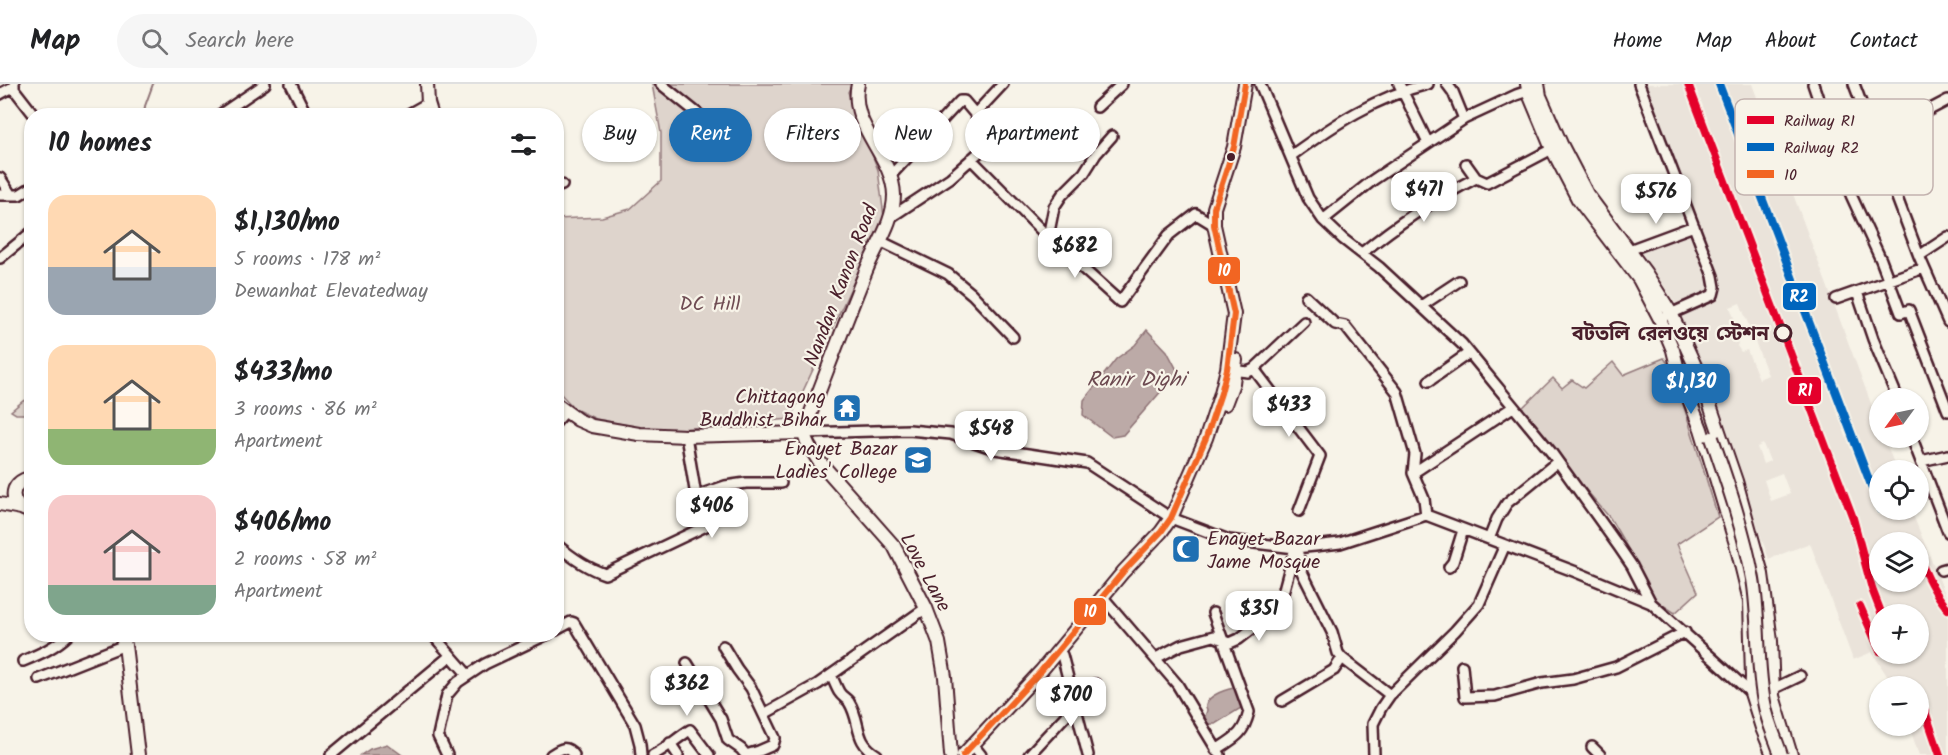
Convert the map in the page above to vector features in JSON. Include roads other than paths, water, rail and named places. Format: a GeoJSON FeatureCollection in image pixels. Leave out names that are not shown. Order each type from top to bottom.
{"type":"FeatureCollection","features":[{"type":"Feature","properties":{"kind":"main road"},"geometry":{"type":"LineString","coordinates":[[427,84],[430,108]]}},
{"type":"Feature","properties":{"kind":"main road","name":"Nandan Kanon Road"},"geometry":{"type":"LineString","coordinates":[[803,434],[839,338],[891,217],[894,194],[889,172],[861,117],[855,94],[858,84]]}},
{"type":"Feature","properties":{"kind":"main road"},"geometry":{"type":"LineString","coordinates":[[1230,370],[1234,314],[1214,225],[1214,208],[1234,147],[1245,84]]}},
{"type":"Feature","properties":{"kind":"main road"},"geometry":{"type":"LineString","coordinates":[[977,753],[1062,655],[1175,516],[1230,370],[1242,311],[1222,235],[1219,214],[1242,145],[1251,84]]}},
{"type":"Feature","properties":{"kind":"main road"},"geometry":{"type":"LineString","coordinates":[[1531,86],[1552,149],[1578,199],[1666,316],[1677,365],[1707,450],[1736,544],[1749,601],[1751,693],[1773,755]]}},
{"type":"Feature","properties":{"kind":"main road"},"geometry":{"type":"LineString","coordinates":[[1531,86],[1540,96],[1561,144],[1587,194],[1629,250],[1694,361],[1736,481],[1762,574],[1771,641],[1772,688],[1791,755]]}},
{"type":"Feature","properties":{"kind":"main road"},"geometry":{"type":"LineString","coordinates":[[1694,361],[1696,390],[1733,501],[1753,580],[1765,707],[1781,755]]}},
{"type":"Feature","properties":{"kind":"main road"},"geometry":{"type":"LineString","coordinates":[[1677,365],[1696,390]]}},
{"type":"Feature","properties":{"kind":"main road"},"geometry":{"type":"LineString","coordinates":[[564,410],[592,426],[639,434],[686,436],[803,434]]}},
{"type":"Feature","properties":{"kind":"main road","name":"Love Lane"},"geometry":{"type":"LineString","coordinates":[[803,434],[808,446],[818,459],[894,546],[926,609],[939,642],[944,665],[951,755]]}},
{"type":"Feature","properties":{"kind":"main road"},"geometry":{"type":"LineString","coordinates":[[24,479],[14,490],[14,500],[24,508]]}},
{"type":"Feature","properties":{"kind":"main road"},"geometry":{"type":"LineString","coordinates":[[0,496],[14,490]]}},
{"type":"Feature","properties":{"kind":"main road"},"geometry":{"type":"LineString","coordinates":[[1,508],[24,509]]}},
{"type":"Feature","properties":{"kind":"main road"},"geometry":{"type":"LineString","coordinates":[[963,755],[1041,671],[1175,516]]}},
{"type":"Feature","properties":{"kind":"main road"},"geometry":{"type":"LineString","coordinates":[[122,642],[138,755]]}},
{"type":"Feature","properties":{"kind":"street"},"geometry":{"type":"LineString","coordinates":[[230,108],[265,84]]}},
{"type":"Feature","properties":{"kind":"street"},"geometry":{"type":"LineString","coordinates":[[291,84],[303,108]]}},
{"type":"Feature","properties":{"kind":"street"},"geometry":{"type":"LineString","coordinates":[[661,84],[691,108]]}},
{"type":"Feature","properties":{"kind":"street"},"geometry":{"type":"LineString","coordinates":[[981,108],[1003,84]]}},
{"type":"Feature","properties":{"kind":"street"},"geometry":{"type":"LineString","coordinates":[[1097,107],[1122,84]]}},
{"type":"Feature","properties":{"kind":"street"},"geometry":{"type":"LineString","coordinates":[[1260,84],[1292,155],[1308,198],[1323,220],[1421,306],[1468,353],[1551,453],[1620,547],[1651,603]]}},
{"type":"Feature","properties":{"kind":"street"},"geometry":{"type":"LineString","coordinates":[[1292,155],[1354,112],[1400,87],[1428,84]]}},
{"type":"Feature","properties":{"kind":"street"},"geometry":{"type":"LineString","coordinates":[[1448,84],[1464,119]]}},
{"type":"Feature","properties":{"kind":"street"},"geometry":{"type":"LineString","coordinates":[[1639,84],[1713,276],[1715,287],[1713,295],[1666,316]]}},
{"type":"Feature","properties":{"kind":"street"},"geometry":{"type":"LineString","coordinates":[[1813,84],[1818,99]]}},
{"type":"Feature","properties":{"kind":"street"},"geometry":{"type":"LineString","coordinates":[[1854,84],[1859,99]]}},
{"type":"Feature","properties":{"kind":"street"},"geometry":{"type":"LineString","coordinates":[[0,94],[13,86],[29,108]]}},
{"type":"Feature","properties":{"kind":"street"},"geometry":{"type":"LineString","coordinates":[[1323,220],[1373,180],[1464,119],[1531,86]]}},
{"type":"Feature","properties":{"kind":"street"},"geometry":{"type":"LineString","coordinates":[[1400,87],[1428,143]]}},
{"type":"Feature","properties":{"kind":"street"},"geometry":{"type":"LineString","coordinates":[[1933,108],[1948,100]]}},
{"type":"Feature","properties":{"kind":"street"},"geometry":{"type":"LineString","coordinates":[[889,172],[894,172],[960,101],[964,101],[970,108]]}},
{"type":"Feature","properties":{"kind":"street"},"geometry":{"type":"LineString","coordinates":[[419,108],[428,103]]}},
{"type":"Feature","properties":{"kind":"street"},"geometry":{"type":"LineString","coordinates":[[1048,237],[1054,207],[1112,136]]}},
{"type":"Feature","properties":{"kind":"street"},"geometry":{"type":"LineString","coordinates":[[1466,164],[1476,178],[1487,183],[1552,149]]}},
{"type":"Feature","properties":{"kind":"street"},"geometry":{"type":"LineString","coordinates":[[891,217],[950,178],[968,162]]}},
{"type":"Feature","properties":{"kind":"street"},"geometry":{"type":"LineString","coordinates":[[974,162],[1048,237],[1119,302],[1169,235],[1196,214],[1214,225]]}},
{"type":"Feature","properties":{"kind":"street"},"geometry":{"type":"LineString","coordinates":[[0,178],[11,195]]}},
{"type":"Feature","properties":{"kind":"street"},"geometry":{"type":"LineString","coordinates":[[1362,253],[1395,225],[1476,178]]}},
{"type":"Feature","properties":{"kind":"street"},"geometry":{"type":"LineString","coordinates":[[0,195],[19,195],[24,192]]}},
{"type":"Feature","properties":{"kind":"street"},"geometry":{"type":"LineString","coordinates":[[1851,195],[1881,260],[1901,313],[1909,310],[1948,411]]}},
{"type":"Feature","properties":{"kind":"street"},"geometry":{"type":"LineString","coordinates":[[1896,195],[1948,322]]}},
{"type":"Feature","properties":{"kind":"street"},"geometry":{"type":"LineString","coordinates":[[1629,250],[1694,226]]}},
{"type":"Feature","properties":{"kind":"street"},"geometry":{"type":"LineString","coordinates":[[1919,256],[1948,237]]}},
{"type":"Feature","properties":{"kind":"street"},"geometry":{"type":"LineString","coordinates":[[0,258],[24,238]]}},
{"type":"Feature","properties":{"kind":"street"},"geometry":{"type":"LineString","coordinates":[[880,241],[948,274],[972,294],[1013,338]]}},
{"type":"Feature","properties":{"kind":"street"},"geometry":{"type":"LineString","coordinates":[[1836,299],[1924,268]]}},
{"type":"Feature","properties":{"kind":"street"},"geometry":{"type":"LineString","coordinates":[[1421,306],[1459,281]]}},
{"type":"Feature","properties":{"kind":"street"},"geometry":{"type":"LineString","coordinates":[[1857,292],[1893,388]]}},
{"type":"Feature","properties":{"kind":"street"},"geometry":{"type":"LineString","coordinates":[[1306,297],[1335,324],[1344,326],[1397,392],[1415,454],[1413,473],[1424,499],[1426,515]]}},
{"type":"Feature","properties":{"kind":"street"},"geometry":{"type":"LineString","coordinates":[[1230,370],[1248,372],[1254,369],[1304,322]]}},
{"type":"Feature","properties":{"kind":"street"},"geometry":{"type":"LineString","coordinates":[[1429,381],[1468,353]]}},
{"type":"Feature","properties":{"kind":"street"},"geometry":{"type":"LineString","coordinates":[[1254,369],[1320,456],[1299,512]]}},
{"type":"Feature","properties":{"kind":"street"},"geometry":{"type":"LineString","coordinates":[[1413,473],[1513,407]]}},
{"type":"Feature","properties":{"kind":"street"},"geometry":{"type":"LineString","coordinates":[[803,434],[909,430],[937,432],[951,434],[995,449],[1087,463],[1175,516],[1229,540],[1296,548],[1340,543],[1426,515],[1651,603],[1751,693]]}},
{"type":"Feature","properties":{"kind":"street"},"geometry":{"type":"LineString","coordinates":[[564,551],[587,567],[605,574],[706,526],[707,523],[696,496],[686,436]]}},
{"type":"Feature","properties":{"kind":"street"},"geometry":{"type":"LineString","coordinates":[[1925,460],[1948,454]]}},
{"type":"Feature","properties":{"kind":"street"},"geometry":{"type":"LineString","coordinates":[[1489,539],[1507,503],[1557,462]]}},
{"type":"Feature","properties":{"kind":"street"},"geometry":{"type":"LineString","coordinates":[[1929,482],[1948,532]]}},
{"type":"Feature","properties":{"kind":"street"},"geometry":{"type":"LineString","coordinates":[[696,496],[725,486],[746,483],[781,483]]}},
{"type":"Feature","properties":{"kind":"street"},"geometry":{"type":"LineString","coordinates":[[1449,567],[1453,562],[1463,530]]}},
{"type":"Feature","properties":{"kind":"street"},"geometry":{"type":"LineString","coordinates":[[1374,755],[1373,724],[1390,695],[1479,604],[1504,545]]}},
{"type":"Feature","properties":{"kind":"street"},"geometry":{"type":"LineString","coordinates":[[1155,658],[1181,645],[1214,636],[1230,643],[1239,639],[1279,608],[1296,548]]}},
{"type":"Feature","properties":{"kind":"street"},"geometry":{"type":"LineString","coordinates":[[1296,548],[1302,570],[1342,658],[1390,695]]}},
{"type":"Feature","properties":{"kind":"street"},"geometry":{"type":"LineString","coordinates":[[1106,601],[1177,684],[1218,752],[1245,727],[1249,711],[1213,613]]}},
{"type":"Feature","properties":{"kind":"street"},"geometry":{"type":"LineString","coordinates":[[764,714],[818,684],[926,609]]}},
{"type":"Feature","properties":{"kind":"street"},"geometry":{"type":"LineString","coordinates":[[564,626],[574,623],[635,725],[641,755]]}},
{"type":"Feature","properties":{"kind":"street"},"geometry":{"type":"LineString","coordinates":[[1462,666],[1465,697],[1495,696],[1542,683],[1573,679],[1616,668],[1685,632]]}},
{"type":"Feature","properties":{"kind":"street"},"geometry":{"type":"LineString","coordinates":[[24,661],[60,642]]}},
{"type":"Feature","properties":{"kind":"street"},"geometry":{"type":"LineString","coordinates":[[39,679],[118,642]]}},
{"type":"Feature","properties":{"kind":"street"},"geometry":{"type":"LineString","coordinates":[[439,642],[468,675]]}},
{"type":"Feature","properties":{"kind":"street"},"geometry":{"type":"LineString","coordinates":[[447,755],[438,736],[447,695],[458,682],[468,675],[503,654],[530,642]]}},
{"type":"Feature","properties":{"kind":"street"},"geometry":{"type":"LineString","coordinates":[[687,663],[721,719],[728,740],[746,755],[772,745],[775,741],[764,714],[751,688],[723,646]]}},
{"type":"Feature","properties":{"kind":"street"},"geometry":{"type":"LineString","coordinates":[[1062,655],[1087,753]]}},
{"type":"Feature","properties":{"kind":"street"},"geometry":{"type":"LineString","coordinates":[[331,755],[450,656]]}},
{"type":"Feature","properties":{"kind":"street"},"geometry":{"type":"LineString","coordinates":[[1282,701],[1334,670],[1342,658]]}},
{"type":"Feature","properties":{"kind":"street"},"geometry":{"type":"LineString","coordinates":[[1728,673],[1752,678],[1772,688],[1800,676]]}},
{"type":"Feature","properties":{"kind":"street"},"geometry":{"type":"LineString","coordinates":[[831,675],[839,692],[848,699],[856,718],[862,743],[866,749],[877,755]]}},
{"type":"Feature","properties":{"kind":"street"},"geometry":{"type":"LineString","coordinates":[[1029,755],[1095,684]]}},
{"type":"Feature","properties":{"kind":"street"},"geometry":{"type":"LineString","coordinates":[[653,755],[690,730],[709,755]]}},
{"type":"Feature","properties":{"kind":"street"},"geometry":{"type":"LineString","coordinates":[[670,743],[678,755]]}},
{"type":"Feature","properties":{"kind":"street"},"geometry":{"type":"LineString","coordinates":[[1592,747],[1600,755]]}},
{"type":"Feature","properties":{"kind":"street"},"geometry":{"type":"LineString","coordinates":[[551,755],[566,748],[570,749],[574,755]]}},
{"type":"Feature","properties":{"kind":"water","name":"Ranir Dighi"},"geometry":{"type":"Polygon","coordinates":[[[1147,330],[1167,351],[1178,372],[1123,435],[1112,437],[1083,415],[1084,400],[1116,359],[1135,345],[1147,330]]]}},
{"type":"Feature","properties":{"kind":"water"},"geometry":{"type":"Polygon","coordinates":[[[1237,688],[1243,706],[1215,724],[1207,724],[1204,720],[1210,698],[1229,689],[1237,688]]]}},
{"type":"Feature","properties":{"kind":"water"},"geometry":{"type":"Polygon","coordinates":[[[387,744],[402,755],[361,755],[370,749],[387,744]]]}},
{"type":"Feature","properties":{"kind":"waterway"},"geometry":{"type":"LineString","coordinates":[[145,108],[153,84]]}},
{"type":"Feature","properties":{"kind":"rail line","name":"R1"},"geometry":{"type":"LineString","coordinates":[[1688,84],[1853,518],[1878,604]]}},
{"type":"Feature","properties":{"kind":"rail line","name":"R2"},"geometry":{"type":"LineString","coordinates":[[1719,84],[1735,126]]}},
{"type":"Feature","properties":{"kind":"rail line","name":"R2"},"geometry":{"type":"LineString","coordinates":[[1761,195],[1869,480]]}},
{"type":"Feature","properties":{"kind":"rail line","name":"R1"},"geometry":{"type":"LineString","coordinates":[[1929,580],[1948,609]]}},
{"type":"Feature","properties":{"kind":"rail line","name":"R1"},"geometry":{"type":"LineString","coordinates":[[1860,606],[1869,626]]}},
{"type":"Feature","properties":{"kind":"rail line","name":"R1"},"geometry":{"type":"LineString","coordinates":[[1929,723],[1940,755]]}},
{"type":"Feature","properties":{"kind":"place","name":"বটতলি রেলওয়ে স্টেশন"},"geometry":{"type":"Point","coordinates":[1783,333]}},
{"type":"Feature","properties":{"kind":"place","name":"Chittagong Buddhist Bihar"},"geometry":{"type":"Point","coordinates":[847,408]}},
{"type":"Feature","properties":{"kind":"place","name":"Enayet Bazar Ladies' College"},"geometry":{"type":"Point","coordinates":[918,460]}},
{"type":"Feature","properties":{"kind":"place","name":"Enayet Bazar Jame Mosque"},"geometry":{"type":"Point","coordinates":[1186,549]}},
{"type":"Feature","properties":{"kind":"park label","name":"DC Hill"},"geometry":{"type":"Point","coordinates":[710,303]}}]}
